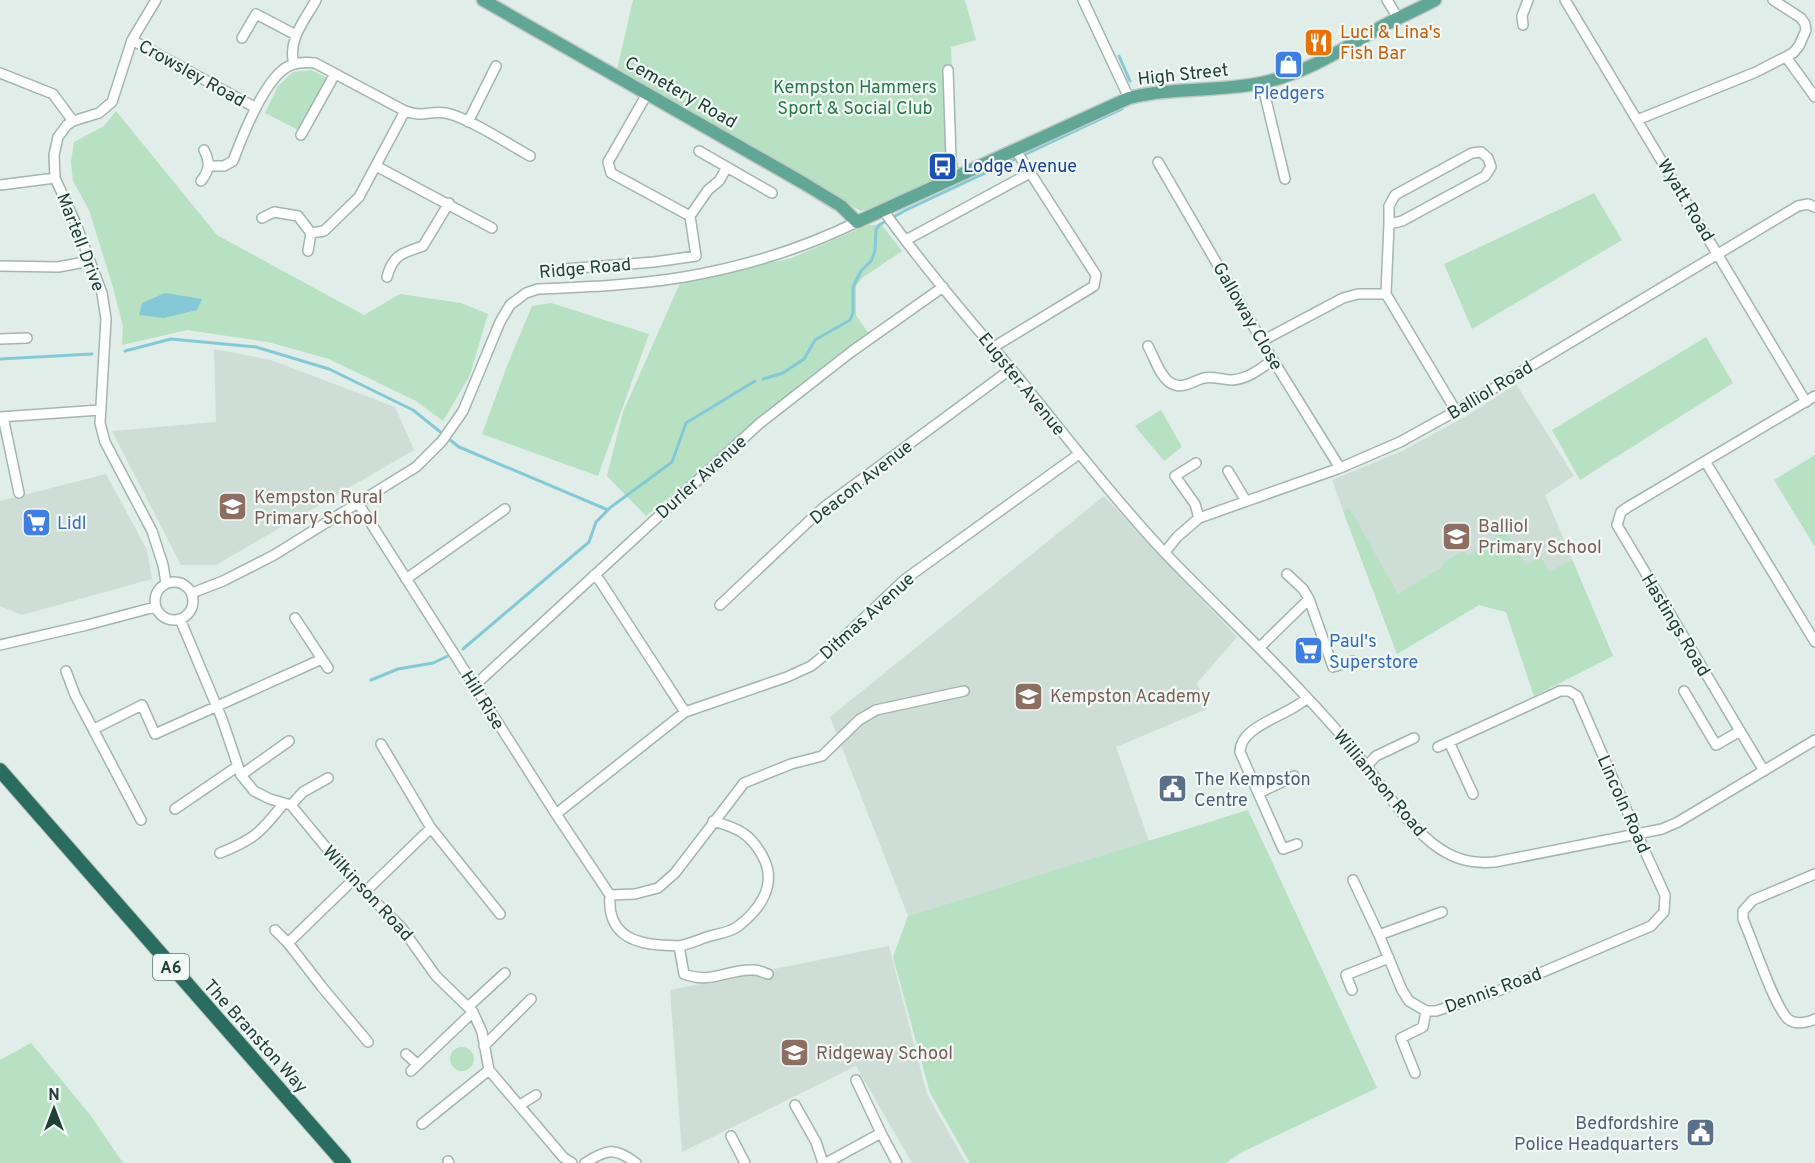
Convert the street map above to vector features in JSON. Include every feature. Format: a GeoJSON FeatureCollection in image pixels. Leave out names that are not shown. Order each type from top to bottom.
{"type":"FeatureCollection","features":[{"type":"Feature","properties":{"kind":"highway","name":"The Branston Way"},"geometry":{"type":"LineString","coordinates":[[0,770],[344,1163]]}},
{"type":"Feature","properties":{"kind":"main road","name":"Cemetery Road"},"geometry":{"type":"LineString","coordinates":[[483,0],[823,195],[841,206],[857,222]]}},
{"type":"Feature","properties":{"kind":"main road","name":"High Street"},"geometry":{"type":"LineString","coordinates":[[870,217],[888,216],[956,177],[1018,154],[1129,98],[1141,94],[1222,89],[1262,83],[1309,67],[1435,0]]}},
{"type":"Feature","properties":{"kind":"main road","name":"Ridge Road"},"geometry":{"type":"LineString","coordinates":[[857,222],[870,217]]}},
{"type":"Feature","properties":{"kind":"street"},"geometry":{"type":"LineString","coordinates":[[0,72],[52,94],[73,121],[99,113],[112,102],[132,40],[156,0]]}},
{"type":"Feature","properties":{"kind":"street"},"geometry":{"type":"LineString","coordinates":[[316,0],[296,35],[291,54],[294,64],[315,63],[405,111],[417,115],[447,113],[530,156]]}},
{"type":"Feature","properties":{"kind":"street"},"geometry":{"type":"LineString","coordinates":[[1083,0],[1129,98]]}},
{"type":"Feature","properties":{"kind":"street"},"geometry":{"type":"LineString","coordinates":[[1387,0],[1398,18]]}},
{"type":"Feature","properties":{"kind":"street"},"geometry":{"type":"LineString","coordinates":[[1519,19],[1528,0]]}},
{"type":"Feature","properties":{"kind":"street","name":"Wyatt Road"},"geometry":{"type":"LineString","coordinates":[[1565,0],[1718,253],[1811,399]]}},
{"type":"Feature","properties":{"kind":"street"},"geometry":{"type":"LineString","coordinates":[[1637,120],[1786,58],[1799,46],[1806,30],[1805,24],[1801,18],[1773,0]]}},
{"type":"Feature","properties":{"kind":"street"},"geometry":{"type":"LineString","coordinates":[[242,38],[256,14],[253,3]]}},
{"type":"Feature","properties":{"kind":"street"},"geometry":{"type":"LineString","coordinates":[[256,14],[296,35]]}},
{"type":"Feature","properties":{"kind":"street","name":"Crowsley Road"},"geometry":{"type":"LineString","coordinates":[[132,40],[256,108],[278,73],[294,64]]}},
{"type":"Feature","properties":{"kind":"street"},"geometry":{"type":"LineString","coordinates":[[1786,58],[1815,97]]}},
{"type":"Feature","properties":{"kind":"street"},"geometry":{"type":"LineString","coordinates":[[468,122],[496,66]]}},
{"type":"Feature","properties":{"kind":"street"},"geometry":{"type":"LineString","coordinates":[[948,70],[951,158],[956,177]]}},
{"type":"Feature","properties":{"kind":"street"},"geometry":{"type":"LineString","coordinates":[[301,135],[335,74]]}},
{"type":"Feature","properties":{"kind":"street"},"geometry":{"type":"LineString","coordinates":[[1262,83],[1285,179]]}},
{"type":"Feature","properties":{"kind":"street"},"geometry":{"type":"LineString","coordinates":[[647,94],[608,162],[610,173],[690,216]]}},
{"type":"Feature","properties":{"kind":"street"},"geometry":{"type":"LineString","coordinates":[[209,166],[224,166],[233,161],[256,108]]}},
{"type":"Feature","properties":{"kind":"street"},"geometry":{"type":"LineString","coordinates":[[311,233],[324,231],[359,197],[405,111]]}},
{"type":"Feature","properties":{"kind":"street","name":"Martell Drive"},"geometry":{"type":"LineString","coordinates":[[73,121],[58,137],[54,155],[56,178],[102,292],[106,319],[100,423],[105,442],[152,531],[166,583]]}},
{"type":"Feature","properties":{"kind":"street"},"geometry":{"type":"LineString","coordinates":[[201,181],[209,166],[204,150]]}},
{"type":"Feature","properties":{"kind":"street"},"geometry":{"type":"LineString","coordinates":[[699,151],[772,193]]}},
{"type":"Feature","properties":{"kind":"street"},"geometry":{"type":"LineString","coordinates":[[1389,224],[1402,221],[1485,176],[1491,167],[1488,158],[1481,152],[1472,153],[1395,195],[1389,206],[1386,294],[1456,411]]}},
{"type":"Feature","properties":{"kind":"street"},"geometry":{"type":"LineString","coordinates":[[992,348],[1094,286],[1096,275],[1018,154]]}},
{"type":"Feature","properties":{"kind":"street","name":"Galloway Close"},"geometry":{"type":"LineString","coordinates":[[1158,162],[1273,360],[1340,468]]}},
{"type":"Feature","properties":{"kind":"street"},"geometry":{"type":"LineString","coordinates":[[1270,165],[1281,163]]}},
{"type":"Feature","properties":{"kind":"street"},"geometry":{"type":"LineString","coordinates":[[376,166],[492,228]]}},
{"type":"Feature","properties":{"kind":"street"},"geometry":{"type":"LineString","coordinates":[[564,269],[654,262],[696,256],[690,216],[708,190],[719,181],[727,167]]}},
{"type":"Feature","properties":{"kind":"street"},"geometry":{"type":"LineString","coordinates":[[906,240],[1030,173]]}},
{"type":"Feature","properties":{"kind":"street"},"geometry":{"type":"LineString","coordinates":[[0,185],[56,178]]}},
{"type":"Feature","properties":{"kind":"street"},"geometry":{"type":"LineString","coordinates":[[387,277],[390,265],[400,254],[423,246],[448,203]]}},
{"type":"Feature","properties":{"kind":"street","name":"Balliol Road"},"geometry":{"type":"LineString","coordinates":[[1165,552],[1177,537],[1199,518],[1340,468],[1400,442],[1456,411],[1798,206],[1811,206]]}},
{"type":"Feature","properties":{"kind":"street"},"geometry":{"type":"LineString","coordinates":[[262,218],[274,212],[298,216],[311,233],[308,251]]}},
{"type":"Feature","properties":{"kind":"street","name":"Eugster Avenue"},"geometry":{"type":"LineString","coordinates":[[888,216],[1079,454],[1165,552]]}},
{"type":"Feature","properties":{"kind":"street","name":"Ridge Road"},"geometry":{"type":"LineString","coordinates":[[192,593],[223,581],[274,555],[416,467],[445,437],[463,411],[500,322],[510,305],[526,293],[538,289],[620,284],[700,273],[792,249],[828,236],[857,222]]}},
{"type":"Feature","properties":{"kind":"street"},"geometry":{"type":"LineString","coordinates":[[0,266],[58,267],[90,261]]}},
{"type":"Feature","properties":{"kind":"street","name":"Durler Avenue"},"geometry":{"type":"LineString","coordinates":[[474,686],[759,424],[851,352],[943,287]]}},
{"type":"Feature","properties":{"kind":"street"},"geometry":{"type":"LineString","coordinates":[[1262,341],[1343,298],[1358,294],[1386,294]]}},
{"type":"Feature","properties":{"kind":"street"},"geometry":{"type":"LineString","coordinates":[[0,339],[27,338]]}},
{"type":"Feature","properties":{"kind":"street"},"geometry":{"type":"LineString","coordinates":[[1148,346],[1167,381],[1175,385],[1185,386],[1211,377],[1233,380],[1245,377],[1273,360]]}},
{"type":"Feature","properties":{"kind":"street","name":"Deacon Avenue"},"geometry":{"type":"LineString","coordinates":[[720,605],[824,507],[1011,369]]}},
{"type":"Feature","properties":{"kind":"street"},"geometry":{"type":"LineString","coordinates":[[1811,399],[1705,461],[1815,642]]}},
{"type":"Feature","properties":{"kind":"street"},"geometry":{"type":"LineString","coordinates":[[19,493],[2,417],[100,410]]}},
{"type":"Feature","properties":{"kind":"street","name":"Ditmas Avenue"},"geometry":{"type":"LineString","coordinates":[[556,814],[685,712],[788,677],[811,666],[904,580],[1079,454]]}},
{"type":"Feature","properties":{"kind":"street","name":"Hastings Road"},"geometry":{"type":"LineString","coordinates":[[1705,461],[1621,512],[1617,525],[1764,771]]}},
{"type":"Feature","properties":{"kind":"street"},"geometry":{"type":"LineString","coordinates":[[1196,463],[1175,476],[1195,504],[1199,518]]}},
{"type":"Feature","properties":{"kind":"street"},"geometry":{"type":"LineString","coordinates":[[1228,471],[1246,501]]}},
{"type":"Feature","properties":{"kind":"street","name":"Hill Rise"},"geometry":{"type":"LineString","coordinates":[[358,503],[610,895]]}},
{"type":"Feature","properties":{"kind":"street"},"geometry":{"type":"LineString","coordinates":[[406,579],[505,509]]}},
{"type":"Feature","properties":{"kind":"street","name":"Williamson Road"},"geometry":{"type":"LineString","coordinates":[[1165,552],[1260,647],[1307,698],[1366,766],[1414,828],[1434,844],[1466,862],[1478,864],[1495,862],[1662,829],[1678,822],[1815,741]]}},
{"type":"Feature","properties":{"kind":"street"},"geometry":{"type":"LineString","coordinates":[[1287,574],[1304,590],[1309,599],[1333,667],[1353,661]]}},
{"type":"Feature","properties":{"kind":"street"},"geometry":{"type":"LineString","coordinates":[[594,575],[600,580],[685,712]]}},
{"type":"Feature","properties":{"kind":"street"},"geometry":{"type":"LineString","coordinates":[[179,582],[192,593],[193,606],[180,620],[166,619],[155,607],[154,600],[157,591],[166,583],[179,582]]}},
{"type":"Feature","properties":{"kind":"street"},"geometry":{"type":"LineString","coordinates":[[1260,647],[1309,599]]}},
{"type":"Feature","properties":{"kind":"street"},"geometry":{"type":"LineString","coordinates":[[0,645],[155,607]]}},
{"type":"Feature","properties":{"kind":"street"},"geometry":{"type":"LineString","coordinates":[[295,618],[328,668]]}},
{"type":"Feature","properties":{"kind":"street","name":"Wilkinson Road"},"geometry":{"type":"LineString","coordinates":[[180,620],[222,719],[239,770],[254,791],[287,804],[353,880],[402,927],[436,976],[471,1010],[482,1032],[489,1070],[520,1105],[560,1160],[572,1163]]}},
{"type":"Feature","properties":{"kind":"street"},"geometry":{"type":"LineString","coordinates":[[94,729],[142,705],[154,734],[322,659]]}},
{"type":"Feature","properties":{"kind":"street"},"geometry":{"type":"LineString","coordinates":[[66,670],[75,695],[141,820]]}},
{"type":"Feature","properties":{"kind":"street"},"geometry":{"type":"LineString","coordinates":[[713,821],[732,826],[747,835],[759,850],[768,867],[768,889],[759,905],[735,929],[679,946],[643,944],[628,937],[616,927],[609,908],[610,895],[635,894],[658,888],[675,873],[713,821],[744,783],[790,764],[822,756],[859,720],[876,710],[964,691]]}},
{"type":"Feature","properties":{"kind":"street","name":"Lincoln Road"},"geometry":{"type":"LineString","coordinates":[[1449,742],[1560,691],[1569,691],[1577,696],[1636,834],[1665,895],[1664,912]]}},
{"type":"Feature","properties":{"kind":"street","name":"Hastings Road"},"geometry":{"type":"LineString","coordinates":[[1684,691],[1716,745],[1740,731]]}},
{"type":"Feature","properties":{"kind":"street"},"geometry":{"type":"LineString","coordinates":[[1297,844],[1283,849],[1240,752],[1240,744],[1252,730],[1299,706],[1307,698]]}},
{"type":"Feature","properties":{"kind":"street"},"geometry":{"type":"LineString","coordinates":[[1366,766],[1381,753],[1414,738]]}},
{"type":"Feature","properties":{"kind":"street"},"geometry":{"type":"LineString","coordinates":[[175,808],[289,741]]}},
{"type":"Feature","properties":{"kind":"street"},"geometry":{"type":"LineString","coordinates":[[1438,747],[1449,742],[1473,794]]}},
{"type":"Feature","properties":{"kind":"street"},"geometry":{"type":"LineString","coordinates":[[381,744],[431,828],[500,914]]}},
{"type":"Feature","properties":{"kind":"street"},"geometry":{"type":"LineString","coordinates":[[1259,793],[1294,776]]}},
{"type":"Feature","properties":{"kind":"street"},"geometry":{"type":"LineString","coordinates":[[220,853],[244,843],[264,830],[287,804],[328,778]]}},
{"type":"Feature","properties":{"kind":"street"},"geometry":{"type":"LineString","coordinates":[[366,891],[431,828]]}},
{"type":"Feature","properties":{"kind":"street"},"geometry":{"type":"LineString","coordinates":[[1815,874],[1753,900],[1743,911],[1743,919],[1779,1007],[1789,1020],[1798,1023],[1815,1019]]}},
{"type":"Feature","properties":{"kind":"street"},"geometry":{"type":"LineString","coordinates":[[288,943],[353,880]]}},
{"type":"Feature","properties":{"kind":"street","name":"Dennis Road"},"geometry":{"type":"LineString","coordinates":[[1353,880],[1409,1001],[1426,1011],[1436,1011],[1498,991],[1651,926],[1664,912]]}},
{"type":"Feature","properties":{"kind":"street"},"geometry":{"type":"LineString","coordinates":[[1379,934],[1442,912]]}},
{"type":"Feature","properties":{"kind":"street"},"geometry":{"type":"LineString","coordinates":[[275,930],[368,1042]]}},
{"type":"Feature","properties":{"kind":"street"},"geometry":{"type":"LineString","coordinates":[[679,946],[684,974],[694,978],[704,979],[753,970],[768,974]]}},
{"type":"Feature","properties":{"kind":"street"},"geometry":{"type":"LineString","coordinates":[[1352,990],[1346,975],[1389,958]]}},
{"type":"Feature","properties":{"kind":"street"},"geometry":{"type":"LineString","coordinates":[[406,1054],[414,1067],[505,973]]}},
{"type":"Feature","properties":{"kind":"street"},"geometry":{"type":"LineString","coordinates":[[484,1046],[531,999]]}},
{"type":"Feature","properties":{"kind":"street"},"geometry":{"type":"LineString","coordinates":[[1415,1073],[1401,1038],[1423,1027],[1426,1011]]}},
{"type":"Feature","properties":{"kind":"street"},"geometry":{"type":"LineString","coordinates":[[422,1124],[489,1070]]}},
{"type":"Feature","properties":{"kind":"street"},"geometry":{"type":"LineString","coordinates":[[856,1080],[897,1163]]}},
{"type":"Feature","properties":{"kind":"street"},"geometry":{"type":"LineString","coordinates":[[520,1105],[536,1095]]}},
{"type":"Feature","properties":{"kind":"street"},"geometry":{"type":"LineString","coordinates":[[795,1105],[825,1163],[882,1133]]}},
{"type":"Feature","properties":{"kind":"street"},"geometry":{"type":"LineString","coordinates":[[731,1136],[745,1163]]}},
{"type":"Feature","properties":{"kind":"street"},"geometry":{"type":"LineString","coordinates":[[585,1163],[610,1150],[620,1151],[636,1163]]}},
{"type":"Feature","properties":{"kind":"shaded area","name":"Kempston Rural Primary School"},"geometry":{"type":"Polygon","coordinates":[[[214,349],[271,360],[395,407],[414,450],[216,565],[181,565],[112,431],[216,422],[214,349]]]}},
{"type":"Feature","properties":{"kind":"shaded area","name":"Balliol Primary School"},"geometry":{"type":"Polygon","coordinates":[[[1516,384],[1574,476],[1545,495],[1613,656],[1534,696],[1506,612],[1479,605],[1397,654],[1332,480],[1402,451],[1470,414],[1516,384]]]}},
{"type":"Feature","properties":{"kind":"shaded area"},"geometry":{"type":"Polygon","coordinates":[[[106,474],[147,550],[152,579],[22,615],[0,606],[0,501],[106,474]]]}},
{"type":"Feature","properties":{"kind":"shaded area","name":"Kempston Academy"},"geometry":{"type":"Polygon","coordinates":[[[1104,496],[1237,637],[1197,683],[1207,709],[1116,747],[1149,841],[908,916],[830,717],[1104,496]]]}},
{"type":"Feature","properties":{"kind":"shaded area","name":"Ridgeway School"},"geometry":{"type":"Polygon","coordinates":[[[889,946],[927,1094],[966,1163],[912,1163],[856,1066],[682,1152],[670,990],[889,946]]]}},
{"type":"Feature","properties":{"kind":"green space","name":"Kempston Hammers Sport & Social Club"},"geometry":{"type":"Polygon","coordinates":[[[633,0],[965,0],[976,40],[951,47],[955,156],[960,170],[886,204],[861,211],[616,74],[633,0]]]}},
{"type":"Feature","properties":{"kind":"green space"},"geometry":{"type":"Polygon","coordinates":[[[311,70],[327,78],[300,131],[265,113],[278,86],[293,72],[311,70]]]}},
{"type":"Feature","properties":{"kind":"green space"},"geometry":{"type":"Polygon","coordinates":[[[116,111],[217,235],[364,315],[400,294],[461,303],[488,314],[470,375],[443,421],[416,401],[329,359],[268,342],[187,330],[122,345],[123,326],[112,284],[89,210],[73,181],[71,162],[74,142],[104,126],[116,111]]]}},
{"type":"Feature","properties":{"kind":"green space"},"geometry":{"type":"Polygon","coordinates":[[[1594,193],[1622,240],[1472,329],[1444,264],[1594,193]]]}},
{"type":"Feature","properties":{"kind":"green space"},"geometry":{"type":"Polygon","coordinates":[[[868,225],[882,225],[902,251],[862,278],[856,286],[856,315],[869,334],[646,516],[607,476],[623,412],[680,283],[792,258],[868,225]]]}},
{"type":"Feature","properties":{"kind":"green space"},"geometry":{"type":"Polygon","coordinates":[[[551,303],[649,334],[598,476],[482,434],[532,306],[551,303]]]}},
{"type":"Feature","properties":{"kind":"green space"},"geometry":{"type":"Polygon","coordinates":[[[1706,337],[1733,383],[1580,480],[1552,430],[1706,337]]]}},
{"type":"Feature","properties":{"kind":"green space"},"geometry":{"type":"Polygon","coordinates":[[[1161,410],[1182,447],[1164,461],[1135,426],[1161,410]]]}},
{"type":"Feature","properties":{"kind":"green space"},"geometry":{"type":"Polygon","coordinates":[[[1815,455],[1815,547],[1774,480],[1815,455]]]}},
{"type":"Feature","properties":{"kind":"green space"},"geometry":{"type":"Polygon","coordinates":[[[1350,509],[1398,594],[1441,568],[1444,562],[1463,551],[1468,556],[1491,542],[1503,527],[1526,565],[1541,557],[1549,572],[1572,560],[1613,656],[1534,696],[1506,612],[1479,605],[1397,654],[1343,511],[1350,509]]]}},
{"type":"Feature","properties":{"kind":"green space"},"geometry":{"type":"Polygon","coordinates":[[[1248,810],[1377,1088],[1240,1153],[1226,1163],[970,1163],[930,1093],[893,957],[908,916],[1248,810]]]}},
{"type":"Feature","properties":{"kind":"green space"},"geometry":{"type":"Polygon","coordinates":[[[31,1043],[91,1116],[123,1163],[0,1163],[0,1060],[31,1043]]]}},
{"type":"Feature","properties":{"kind":"green space"},"geometry":{"type":"Polygon","coordinates":[[[462,1047],[470,1051],[474,1059],[470,1067],[462,1071],[454,1067],[450,1059],[454,1051],[462,1047]]]}},
{"type":"Feature","properties":{"kind":"water"},"geometry":{"type":"Polygon","coordinates":[[[165,293],[202,299],[197,310],[164,318],[139,315],[142,303],[165,293]]]}},
{"type":"Feature","properties":{"kind":"waterway"},"geometry":{"type":"LineString","coordinates":[[1119,56],[1130,81]]}},
{"type":"Feature","properties":{"kind":"waterway"},"geometry":{"type":"LineString","coordinates":[[763,379],[783,373],[804,359],[815,340],[850,320],[853,313],[853,287],[861,271],[871,261],[875,251],[876,230],[879,225],[906,210],[1122,109]]}},
{"type":"Feature","properties":{"kind":"waterway"},"geometry":{"type":"LineString","coordinates":[[125,351],[171,339],[256,347],[329,369],[413,410],[459,447],[608,510]]}},
{"type":"Feature","properties":{"kind":"waterway"},"geometry":{"type":"LineString","coordinates":[[0,359],[92,354]]}},
{"type":"Feature","properties":{"kind":"waterway"},"geometry":{"type":"LineString","coordinates":[[463,649],[589,542],[596,522],[611,507],[672,462],[686,423],[755,381]]}},
{"type":"Feature","properties":{"kind":"waterway"},"geometry":{"type":"LineString","coordinates":[[371,680],[398,669],[433,663],[450,655]]}},
{"type":"Feature","properties":{"kind":"place","name":"Luci & Lina's Fish Bar"},"geometry":{"type":"Point","coordinates":[1319,42]}},
{"type":"Feature","properties":{"kind":"place","name":"Pledgers"},"geometry":{"type":"Point","coordinates":[1289,64]}},
{"type":"Feature","properties":{"kind":"place","name":"Lodge Avenue"},"geometry":{"type":"Point","coordinates":[942,166]}},
{"type":"Feature","properties":{"kind":"place","name":"Kempston Rural Primary School"},"geometry":{"type":"Point","coordinates":[233,507]}},
{"type":"Feature","properties":{"kind":"place","name":"Lidl"},"geometry":{"type":"Point","coordinates":[36,523]}},
{"type":"Feature","properties":{"kind":"place","name":"Balliol Primary School"},"geometry":{"type":"Point","coordinates":[1457,536]}},
{"type":"Feature","properties":{"kind":"place","name":"Paul's Superstore"},"geometry":{"type":"Point","coordinates":[1308,651]}},
{"type":"Feature","properties":{"kind":"place","name":"Kempston Academy"},"geometry":{"type":"Point","coordinates":[1029,696]}},
{"type":"Feature","properties":{"kind":"place","name":"The Kempston Centre"},"geometry":{"type":"Point","coordinates":[1173,789]}},
{"type":"Feature","properties":{"kind":"place","name":"Ridgeway School"},"geometry":{"type":"Point","coordinates":[795,1053]}},
{"type":"Feature","properties":{"kind":"place","name":"Bedfordshire Police Headquarters"},"geometry":{"type":"Point","coordinates":[1700,1133]}}]}
